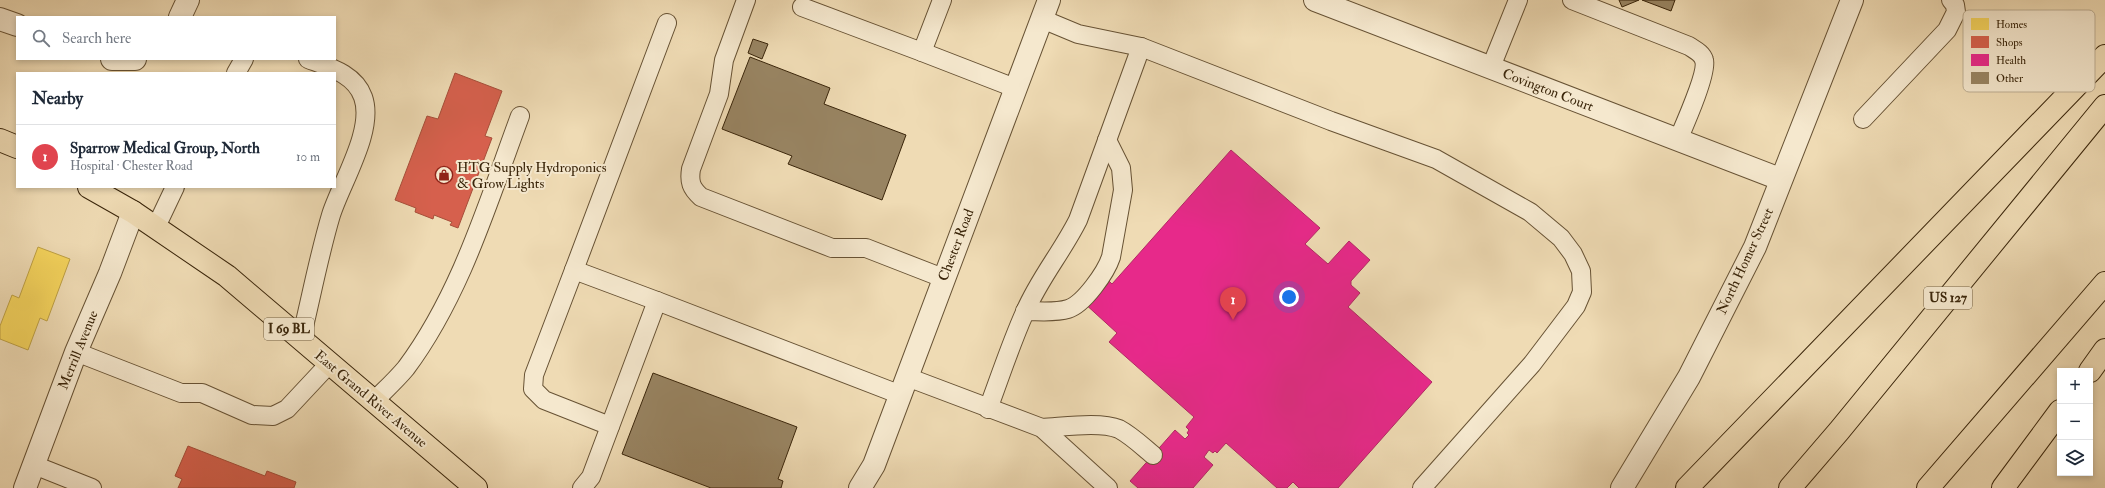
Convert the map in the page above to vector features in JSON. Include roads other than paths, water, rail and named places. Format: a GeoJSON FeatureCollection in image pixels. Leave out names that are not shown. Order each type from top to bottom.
{"type":"FeatureCollection","features":[{"type":"Feature","properties":{"kind":"main road"},"geometry":{"type":"LineString","coordinates":[[2095,66],[2105,56]]}},
{"type":"Feature","properties":{"kind":"main road"},"geometry":{"type":"LineString","coordinates":[[1687,488],[2070,92]]}},
{"type":"Feature","properties":{"kind":"main road","name":"US 127"},"geometry":{"type":"LineString","coordinates":[[1790,488],[1839,431],[2105,106]]}},
{"type":"Feature","properties":{"kind":"main road"},"geometry":{"type":"LineString","coordinates":[[0,140],[16,147]]}},
{"type":"Feature","properties":{"kind":"main road","name":"East Grand River Avenue"},"geometry":{"type":"LineString","coordinates":[[91,188],[133,212],[227,276],[476,488]]}},
{"type":"Feature","properties":{"kind":"main road"},"geometry":{"type":"LineString","coordinates":[[1928,488],[2105,283]]}},
{"type":"Feature","properties":{"kind":"main road"},"geometry":{"type":"LineString","coordinates":[[2092,368],[2105,350]]}},
{"type":"Feature","properties":{"kind":"main road"},"geometry":{"type":"LineString","coordinates":[[2003,488],[2057,415]]}},
{"type":"Feature","properties":{"kind":"street"},"geometry":{"type":"LineString","coordinates":[[180,16],[188,0]]}},
{"type":"Feature","properties":{"kind":"street","name":"Covington Court"},"geometry":{"type":"LineString","coordinates":[[1315,0],[1780,179]]}},
{"type":"Feature","properties":{"kind":"street","name":"North Homer Street"},"geometry":{"type":"LineString","coordinates":[[1622,488],[1689,377],[1755,247],[1780,179],[1852,0]]}},
{"type":"Feature","properties":{"kind":"street","name":"Chester Road"},"geometry":{"type":"LineString","coordinates":[[860,488],[874,464],[1045,10]]}},
{"type":"Feature","properties":{"kind":"street"},"geometry":{"type":"LineString","coordinates":[[0,19],[16,25]]}},
{"type":"Feature","properties":{"kind":"street","name":"Merrill Avenue"},"geometry":{"type":"LineString","coordinates":[[25,488],[76,352],[110,273],[133,212]]}},
{"type":"Feature","properties":{"kind":"lane"},"geometry":{"type":"LineString","coordinates":[[746,0],[724,60],[719,94],[691,169],[689,180],[692,189],[701,197],[832,248],[866,248],[943,278]]}},
{"type":"Feature","properties":{"kind":"lane"},"geometry":{"type":"LineString","coordinates":[[922,52],[942,0]]}},
{"type":"Feature","properties":{"kind":"lane"},"geometry":{"type":"LineString","coordinates":[[1490,68],[1518,0]]}},
{"type":"Feature","properties":{"kind":"lane"},"geometry":{"type":"LineString","coordinates":[[1572,0],[1689,46],[1700,52],[1705,62],[1703,75],[1678,140]]}},
{"type":"Feature","properties":{"kind":"lane"},"geometry":{"type":"LineString","coordinates":[[1864,119],[1947,30],[1956,12],[1955,5],[1951,0]]}},
{"type":"Feature","properties":{"kind":"lane"},"geometry":{"type":"LineString","coordinates":[[802,7],[1015,88]]}},
{"type":"Feature","properties":{"kind":"lane"},"geometry":{"type":"LineString","coordinates":[[1045,10],[1078,34],[1141,47],[1326,119],[1436,159],[1530,212],[1561,238],[1573,254],[1581,271],[1582,292],[1576,306],[1532,364],[1422,488]]}},
{"type":"Feature","properties":{"kind":"lane"},"geometry":{"type":"LineString","coordinates":[[610,426],[544,400],[533,389],[534,375],[667,23]]}},
{"type":"Feature","properties":{"kind":"lane"},"geometry":{"type":"LineString","coordinates":[[988,409],[1025,311],[1069,238],[1141,47]]}},
{"type":"Feature","properties":{"kind":"lane"},"geometry":{"type":"LineString","coordinates":[[237,72],[243,60]]}},
{"type":"Feature","properties":{"kind":"lane"},"geometry":{"type":"LineString","coordinates":[[301,339],[331,215],[363,134],[367,116],[363,97],[352,80],[334,69],[311,60]]}},
{"type":"Feature","properties":{"kind":"lane"},"geometry":{"type":"LineString","coordinates":[[374,401],[404,369],[438,318],[466,259],[520,116]]}},
{"type":"Feature","properties":{"kind":"lane"},"geometry":{"type":"LineString","coordinates":[[1025,311],[1070,309],[1077,304],[1101,278],[1108,266],[1112,257],[1123,190],[1121,168],[1107,140]]}},
{"type":"Feature","properties":{"kind":"lane"},"geometry":{"type":"LineString","coordinates":[[156,227],[175,188]]}},
{"type":"Feature","properties":{"kind":"lane"},"geometry":{"type":"LineString","coordinates":[[574,270],[657,301],[904,386],[988,409],[1042,428],[1103,425],[1117,429],[1132,436],[1153,455]]}},
{"type":"Feature","properties":{"kind":"lane"},"geometry":{"type":"LineString","coordinates":[[582,488],[591,477],[657,301]]}},
{"type":"Feature","properties":{"kind":"lane"},"geometry":{"type":"LineString","coordinates":[[76,352],[181,393],[202,393],[252,414],[272,416],[287,409],[330,363]]}},
{"type":"Feature","properties":{"kind":"lane"},"geometry":{"type":"LineString","coordinates":[[1042,428],[1108,488]]}},
{"type":"Feature","properties":{"kind":"lane"},"geometry":{"type":"LineString","coordinates":[[34,465],[92,488]]}},
{"type":"Feature","properties":{"kind":"place","name":"HTG Supply Hydroponics & Grow Lights"},"geometry":{"type":"Point","coordinates":[444,175]}},
{"type":"Feature","properties":{"kind":"place","name":"Sparrow Medical Group, North"},"geometry":{"type":"Point","coordinates":[1233,320]}}]}
